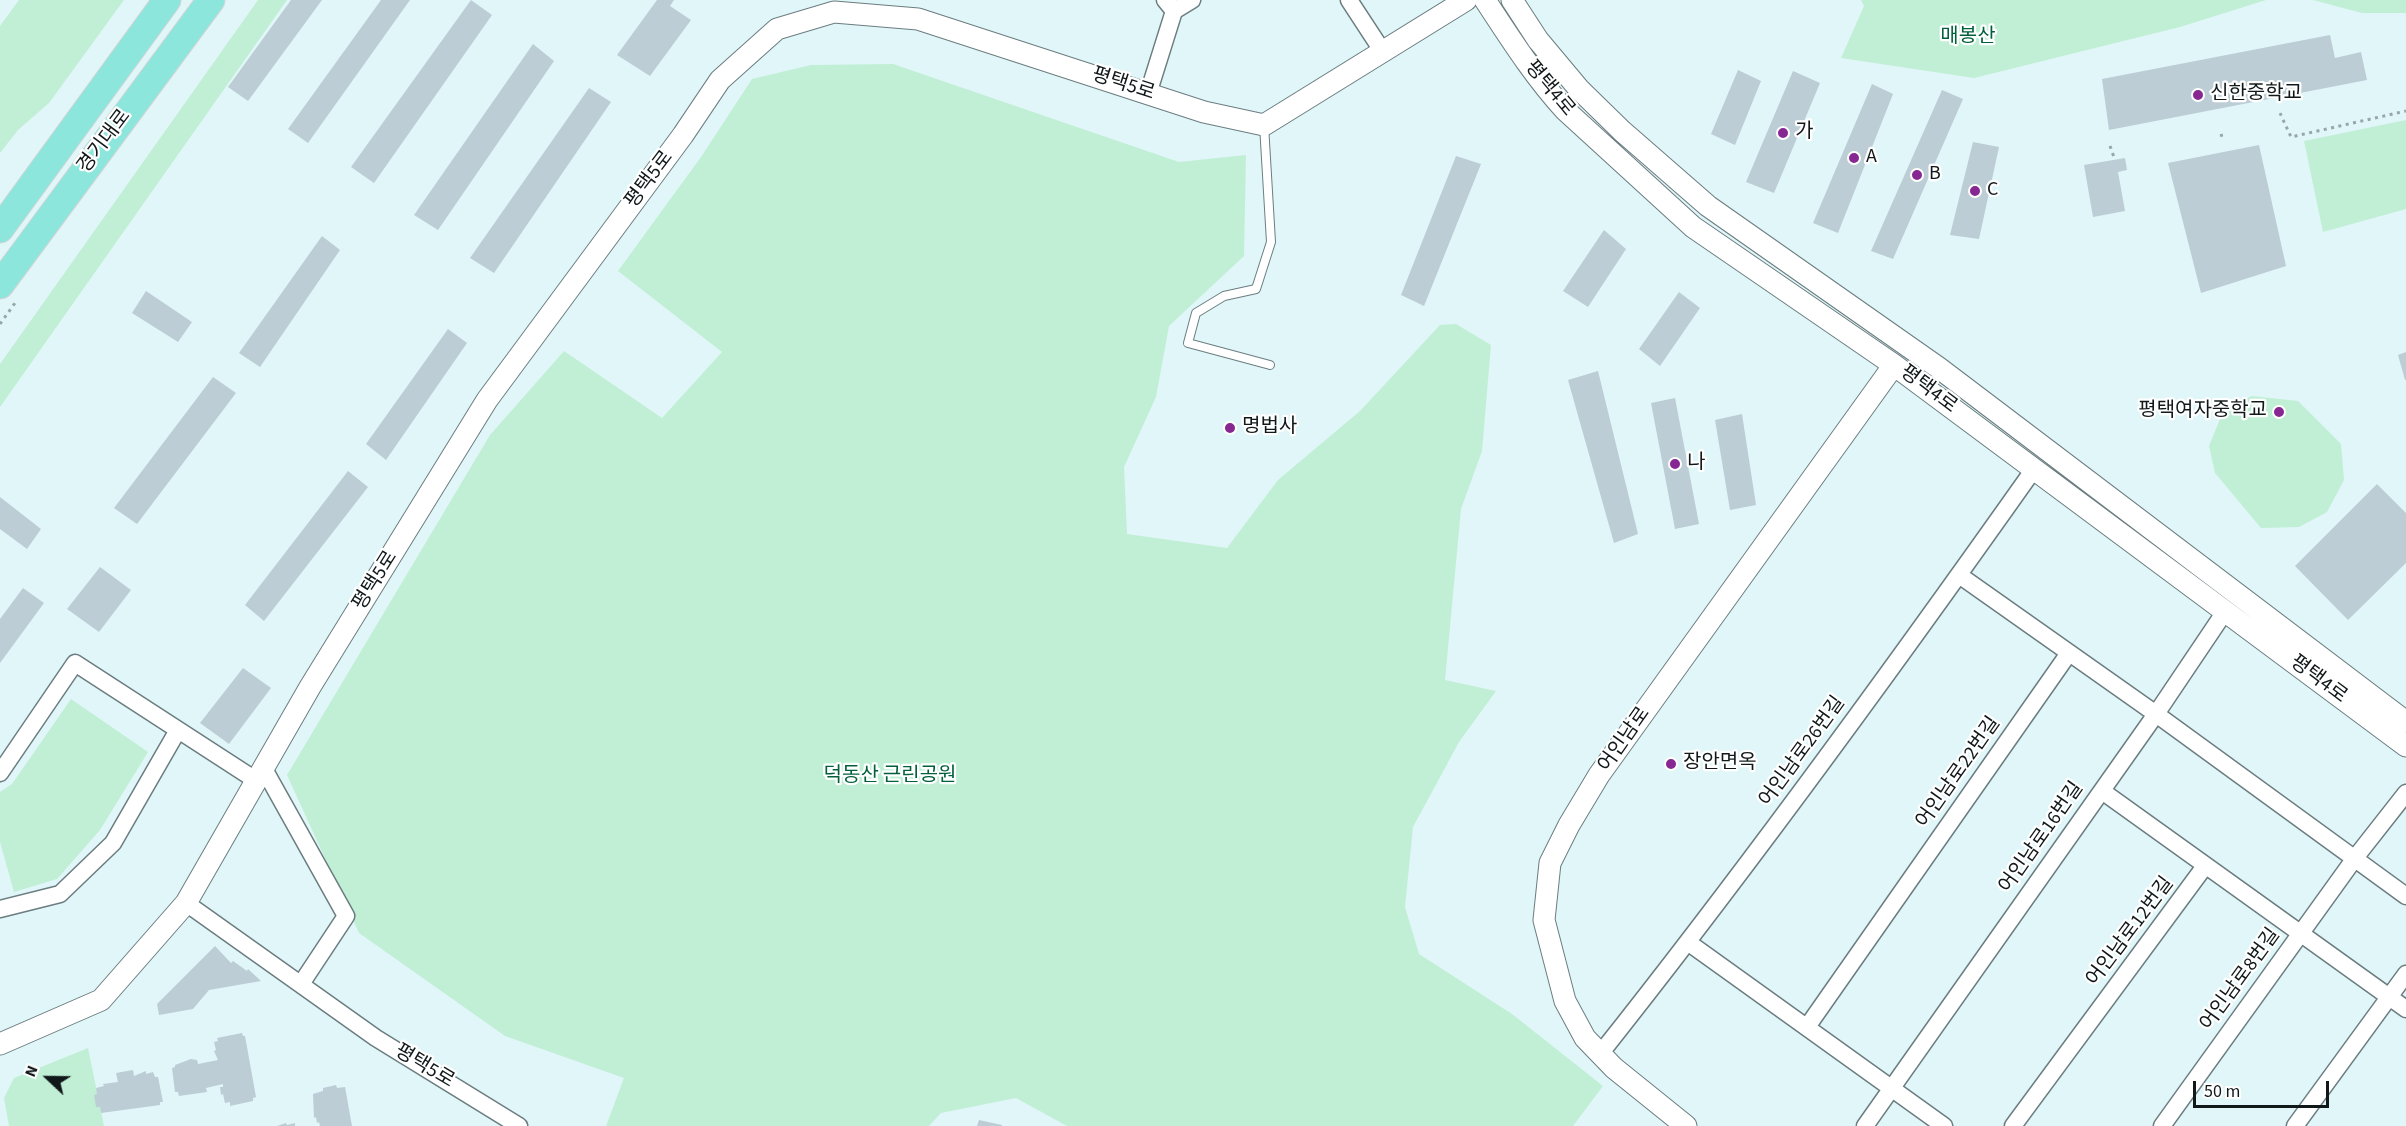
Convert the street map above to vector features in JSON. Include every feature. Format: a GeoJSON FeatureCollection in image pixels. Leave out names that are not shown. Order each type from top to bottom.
{"type":"FeatureCollection","features":[{"type":"Feature","properties":{"kind":"main road","name":"경기대로"},"geometry":{"type":"LineString","coordinates":[[0,229],[167,0]]}},
{"type":"Feature","properties":{"kind":"main road","name":"경기대로"},"geometry":{"type":"LineString","coordinates":[[0,285],[211,0]]}},
{"type":"Feature","properties":{"kind":"main road"},"geometry":{"type":"LineString","coordinates":[[0,204],[21,178],[49,162]]}},
{"type":"Feature","properties":{"kind":"street"},"geometry":{"type":"LineString","coordinates":[[1148,94],[1169,5],[1192,0]]}},
{"type":"Feature","properties":{"kind":"street"},"geometry":{"type":"LineString","coordinates":[[1349,0],[1383,52]]}},
{"type":"Feature","properties":{"kind":"street"},"geometry":{"type":"LineString","coordinates":[[1264,125],[1466,0]]}},
{"type":"Feature","properties":{"kind":"street","name":"평택4로"},"geometry":{"type":"LineString","coordinates":[[1485,0],[1530,69],[1547,90],[1573,117],[1694,227],[1894,365],[2406,746]]}},
{"type":"Feature","properties":{"kind":"street","name":"평택4로"},"geometry":{"type":"LineString","coordinates":[[1512,0],[1538,40],[1579,89],[1622,131],[1708,206],[1939,368],[2406,722]]}},
{"type":"Feature","properties":{"kind":"street","name":"평택5로"},"geometry":{"type":"LineString","coordinates":[[0,1044],[101,1000],[186,903],[310,687],[487,400],[676,145],[720,80],[777,29],[834,12],[918,19],[1204,112],[1264,125]]}},
{"type":"Feature","properties":{"kind":"street","name":"어인남로"},"geometry":{"type":"LineString","coordinates":[[1686,1126],[1600,1054],[1585,1038],[1565,1001],[1544,920],[1550,863],[1599,776],[1894,365]]}},
{"type":"Feature","properties":{"kind":"street","name":"어인남로26번길"},"geometry":{"type":"LineString","coordinates":[[1600,1054],[1689,943],[2034,469]]}},
{"type":"Feature","properties":{"kind":"street"},"geometry":{"type":"LineString","coordinates":[[1959,575],[2156,714],[2406,896]]}},
{"type":"Feature","properties":{"kind":"street","name":"어인남로16번길"},"geometry":{"type":"LineString","coordinates":[[1865,1126],[2156,714],[2226,610]]}},
{"type":"Feature","properties":{"kind":"street","name":"어인남로22번길"},"geometry":{"type":"LineString","coordinates":[[1807,1027],[2069,653]]}},
{"type":"Feature","properties":{"kind":"street"},"geometry":{"type":"LineString","coordinates":[[0,773],[75,663],[178,730],[260,775],[346,916],[302,984]]}},
{"type":"Feature","properties":{"kind":"street"},"geometry":{"type":"LineString","coordinates":[[0,909],[60,894],[113,843],[178,730]]}},
{"type":"Feature","properties":{"kind":"street"},"geometry":{"type":"LineString","coordinates":[[2102,790],[2406,1009]]}},
{"type":"Feature","properties":{"kind":"street","name":"어인남로8번길"},"geometry":{"type":"LineString","coordinates":[[2162,1126],[2300,933],[2406,793]]}},
{"type":"Feature","properties":{"kind":"street","name":"어인남로12번길"},"geometry":{"type":"LineString","coordinates":[[2013,1126],[2205,866]]}},
{"type":"Feature","properties":{"kind":"street","name":"평택5로"},"geometry":{"type":"LineString","coordinates":[[186,903],[376,1038],[519,1126]]}},
{"type":"Feature","properties":{"kind":"street"},"geometry":{"type":"LineString","coordinates":[[1689,943],[1944,1126]]}},
{"type":"Feature","properties":{"kind":"street"},"geometry":{"type":"LineString","coordinates":[[2295,1126],[2406,975]]}},
{"type":"Feature","properties":{"kind":"lane"},"geometry":{"type":"LineString","coordinates":[[1264,125],[1272,242],[1256,289],[1224,296],[1196,313],[1188,344],[1270,365]]}},
{"type":"Feature","properties":{"kind":"path"},"geometry":{"type":"LineString","coordinates":[[2280,113],[2291,137],[2406,111]]}},
{"type":"Feature","properties":{"kind":"path"},"geometry":{"type":"LineString","coordinates":[[2221,134],[2223,140]]}},
{"type":"Feature","properties":{"kind":"path"},"geometry":{"type":"LineString","coordinates":[[2110,146],[2115,160]]}},
{"type":"Feature","properties":{"kind":"green space"},"geometry":{"type":"Polygon","coordinates":[[[19,0],[124,0],[49,103],[18,130],[0,153],[0,26],[19,0]]]}},
{"type":"Feature","properties":{"kind":"green space"},"geometry":{"type":"Polygon","coordinates":[[[258,0],[287,0],[0,407],[0,364],[258,0]]]}},
{"type":"Feature","properties":{"kind":"green space","name":"매봉산"},"geometry":{"type":"Polygon","coordinates":[[[1861,0],[2266,0],[2180,27],[1974,78],[1841,58],[1864,6],[1861,0]]]}},
{"type":"Feature","properties":{"kind":"green space"},"geometry":{"type":"Polygon","coordinates":[[[2313,0],[2406,0],[2406,13],[2362,13],[2313,0]]]}},
{"type":"Feature","properties":{"kind":"green space","name":"덕동산 근린공원"},"geometry":{"type":"Polygon","coordinates":[[[893,64],[1179,162],[1246,155],[1244,256],[1169,326],[1156,397],[1124,467],[1127,534],[1227,548],[1278,480],[1360,411],[1440,325],[1456,324],[1491,345],[1482,451],[1461,509],[1445,680],[1496,691],[1459,742],[1413,827],[1405,907],[1419,954],[1512,1014],[1603,1086],[1573,1126],[1067,1126],[1016,1098],[941,1113],[929,1126],[606,1126],[624,1078],[505,1036],[359,933],[287,775],[490,435],[564,351],[662,418],[722,352],[618,271],[701,157],[752,79],[811,65],[893,64]]]}},
{"type":"Feature","properties":{"kind":"green space"},"geometry":{"type":"Polygon","coordinates":[[[2406,120],[2406,209],[2323,232],[2304,141],[2406,120]]]}},
{"type":"Feature","properties":{"kind":"green space"},"geometry":{"type":"Polygon","coordinates":[[[2252,396],[2298,401],[2341,444],[2344,480],[2327,512],[2299,527],[2261,528],[2215,473],[2209,446],[2224,409],[2252,396]]]}},
{"type":"Feature","properties":{"kind":"green space"},"geometry":{"type":"Polygon","coordinates":[[[71,699],[148,752],[100,830],[57,879],[14,892],[0,842],[0,792],[12,784],[71,699]]]}},
{"type":"Feature","properties":{"kind":"green space"},"geometry":{"type":"Polygon","coordinates":[[[88,1048],[104,1126],[9,1126],[4,1098],[14,1078],[88,1048]]]}},
{"type":"Feature","properties":{"kind":"building"},"geometry":{"type":"Polygon","coordinates":[[[291,0],[322,0],[248,101],[228,87],[291,0]]]}},
{"type":"Feature","properties":{"kind":"building"},"geometry":{"type":"Polygon","coordinates":[[[381,0],[410,0],[308,143],[288,129],[381,0]]]}},
{"type":"Feature","properties":{"kind":"building"},"geometry":{"type":"Polygon","coordinates":[[[471,0],[492,15],[374,183],[351,167],[471,0]]]}},
{"type":"Feature","properties":{"kind":"building"},"geometry":{"type":"Polygon","coordinates":[[[657,0],[674,0],[670,6],[691,20],[650,76],[617,55],[657,0]]]}},
{"type":"Feature","properties":{"kind":"building"},"geometry":{"type":"Polygon","coordinates":[[[2330,35],[2335,58],[2361,52],[2367,80],[2109,130],[2102,79],[2330,35]]]}},
{"type":"Feature","properties":{"kind":"building"},"geometry":{"type":"Polygon","coordinates":[[[533,44],[554,61],[438,230],[414,215],[533,44]]]}},
{"type":"Feature","properties":{"kind":"building"},"geometry":{"type":"Polygon","coordinates":[[[1738,70],[1761,81],[1735,145],[1711,134],[1738,70]]]}},
{"type":"Feature","properties":{"kind":"building","name":"가"},"geometry":{"type":"Polygon","coordinates":[[[1793,71],[1820,83],[1774,193],[1746,182],[1793,71]]]}},
{"type":"Feature","properties":{"kind":"building","name":"A"},"geometry":{"type":"Polygon","coordinates":[[[1872,84],[1893,94],[1838,233],[1813,223],[1872,84]]]}},
{"type":"Feature","properties":{"kind":"building"},"geometry":{"type":"Polygon","coordinates":[[[589,88],[611,102],[494,273],[470,258],[589,88]]]}},
{"type":"Feature","properties":{"kind":"building","name":"B"},"geometry":{"type":"Polygon","coordinates":[[[1942,90],[1963,99],[1893,259],[1871,251],[1942,90]]]}},
{"type":"Feature","properties":{"kind":"building","name":"C"},"geometry":{"type":"Polygon","coordinates":[[[1973,142],[1999,147],[1979,239],[1950,235],[1973,142]]]}},
{"type":"Feature","properties":{"kind":"building"},"geometry":{"type":"Polygon","coordinates":[[[2259,145],[2286,266],[2201,293],[2168,163],[2259,145]]]}},
{"type":"Feature","properties":{"kind":"building"},"geometry":{"type":"Polygon","coordinates":[[[1456,156],[1481,164],[1424,306],[1401,295],[1456,156]]]}},
{"type":"Feature","properties":{"kind":"building"},"geometry":{"type":"Polygon","coordinates":[[[2125,158],[2127,170],[2118,172],[2125,211],[2093,217],[2084,165],[2125,158]]]}},
{"type":"Feature","properties":{"kind":"building"},"geometry":{"type":"Polygon","coordinates":[[[1604,230],[1626,249],[1588,307],[1563,291],[1604,230]]]}},
{"type":"Feature","properties":{"kind":"building"},"geometry":{"type":"Polygon","coordinates":[[[322,236],[340,250],[260,367],[239,353],[322,236]]]}},
{"type":"Feature","properties":{"kind":"building"},"geometry":{"type":"Polygon","coordinates":[[[146,291],[192,322],[178,342],[132,313],[146,291]]]}},
{"type":"Feature","properties":{"kind":"building"},"geometry":{"type":"Polygon","coordinates":[[[1679,292],[1700,308],[1660,366],[1639,349],[1679,292]]]}},
{"type":"Feature","properties":{"kind":"building"},"geometry":{"type":"Polygon","coordinates":[[[448,329],[467,343],[386,460],[366,444],[448,329]]]}},
{"type":"Feature","properties":{"kind":"building"},"geometry":{"type":"Polygon","coordinates":[[[2406,352],[2406,380],[2405,380],[2398,355],[2406,352]]]}},
{"type":"Feature","properties":{"kind":"building"},"geometry":{"type":"Polygon","coordinates":[[[1598,371],[1638,534],[1614,543],[1568,380],[1598,371]]]}},
{"type":"Feature","properties":{"kind":"building"},"geometry":{"type":"Polygon","coordinates":[[[213,377],[236,393],[137,524],[114,508],[213,377]]]}},
{"type":"Feature","properties":{"kind":"building","name":"나"},"geometry":{"type":"Polygon","coordinates":[[[1675,398],[1699,524],[1675,529],[1651,403],[1675,398]]]}},
{"type":"Feature","properties":{"kind":"building"},"geometry":{"type":"Polygon","coordinates":[[[1742,414],[1756,505],[1730,510],[1715,420],[1742,414]]]}},
{"type":"Feature","properties":{"kind":"building"},"geometry":{"type":"Polygon","coordinates":[[[348,471],[368,487],[264,621],[245,605],[348,471]]]}},
{"type":"Feature","properties":{"kind":"building"},"geometry":{"type":"Polygon","coordinates":[[[2377,484],[2406,513],[2406,563],[2348,620],[2295,566],[2377,484]]]}},
{"type":"Feature","properties":{"kind":"building"},"geometry":{"type":"Polygon","coordinates":[[[0,497],[41,529],[27,549],[0,529],[0,497]]]}},
{"type":"Feature","properties":{"kind":"building"},"geometry":{"type":"Polygon","coordinates":[[[100,567],[131,590],[99,632],[67,609],[100,567]]]}},
{"type":"Feature","properties":{"kind":"building"},"geometry":{"type":"Polygon","coordinates":[[[23,588],[44,603],[0,663],[0,619],[23,588]]]}},
{"type":"Feature","properties":{"kind":"building"},"geometry":{"type":"Polygon","coordinates":[[[243,668],[271,688],[229,744],[200,723],[243,668]]]}},
{"type":"Feature","properties":{"kind":"building"},"geometry":{"type":"Polygon","coordinates":[[[215,946],[231,963],[233,961],[247,971],[248,969],[261,981],[209,990],[193,1009],[159,1015],[157,1004],[215,946]]]}},
{"type":"Feature","properties":{"kind":"building"},"geometry":{"type":"Polygon","coordinates":[[[242,1033],[245,1036],[256,1097],[253,1101],[230,1106],[230,1102],[225,1103],[223,1094],[221,1095],[220,1087],[223,1087],[223,1084],[206,1088],[207,1092],[179,1096],[178,1092],[175,1092],[172,1068],[175,1065],[191,1059],[197,1060],[198,1064],[218,1060],[214,1051],[216,1050],[214,1042],[218,1041],[217,1038],[242,1033]]]}},
{"type":"Feature","properties":{"kind":"building"},"geometry":{"type":"Polygon","coordinates":[[[133,1070],[134,1076],[146,1071],[146,1074],[153,1072],[155,1077],[158,1077],[163,1102],[160,1102],[160,1105],[101,1113],[100,1107],[96,1107],[94,1095],[97,1094],[96,1088],[104,1086],[103,1084],[118,1082],[116,1073],[133,1070]]]}},
{"type":"Feature","properties":{"kind":"building"},"geometry":{"type":"Polygon","coordinates":[[[336,1085],[337,1088],[345,1087],[352,1126],[320,1126],[316,1117],[314,1118],[313,1094],[323,1091],[323,1088],[336,1085]]]}},
{"type":"Feature","properties":{"kind":"building"},"geometry":{"type":"Polygon","coordinates":[[[979,1120],[1002,1125],[1002,1126],[977,1126],[979,1120]]]}},
{"type":"Feature","properties":{"kind":"building"},"geometry":{"type":"Polygon","coordinates":[[[286,1123],[287,1125],[295,1123],[295,1126],[277,1126],[286,1123]]]}},
{"type":"Feature","properties":{"kind":"place","name":"신한중학교"},"geometry":{"type":"Point","coordinates":[2198,95]}},
{"type":"Feature","properties":{"kind":"place","name":"가"},"geometry":{"type":"Point","coordinates":[1783,133]}},
{"type":"Feature","properties":{"kind":"place","name":"A"},"geometry":{"type":"Point","coordinates":[1854,158]}},
{"type":"Feature","properties":{"kind":"place","name":"B"},"geometry":{"type":"Point","coordinates":[1917,175]}},
{"type":"Feature","properties":{"kind":"place","name":"C"},"geometry":{"type":"Point","coordinates":[1975,191]}},
{"type":"Feature","properties":{"kind":"place","name":"평택여자중학교"},"geometry":{"type":"Point","coordinates":[2279,412]}},
{"type":"Feature","properties":{"kind":"place","name":"명법사"},"geometry":{"type":"Point","coordinates":[1230,428]}},
{"type":"Feature","properties":{"kind":"place","name":"나"},"geometry":{"type":"Point","coordinates":[1675,464]}},
{"type":"Feature","properties":{"kind":"place","name":"장안면옥"},"geometry":{"type":"Point","coordinates":[1671,764]}}]}
